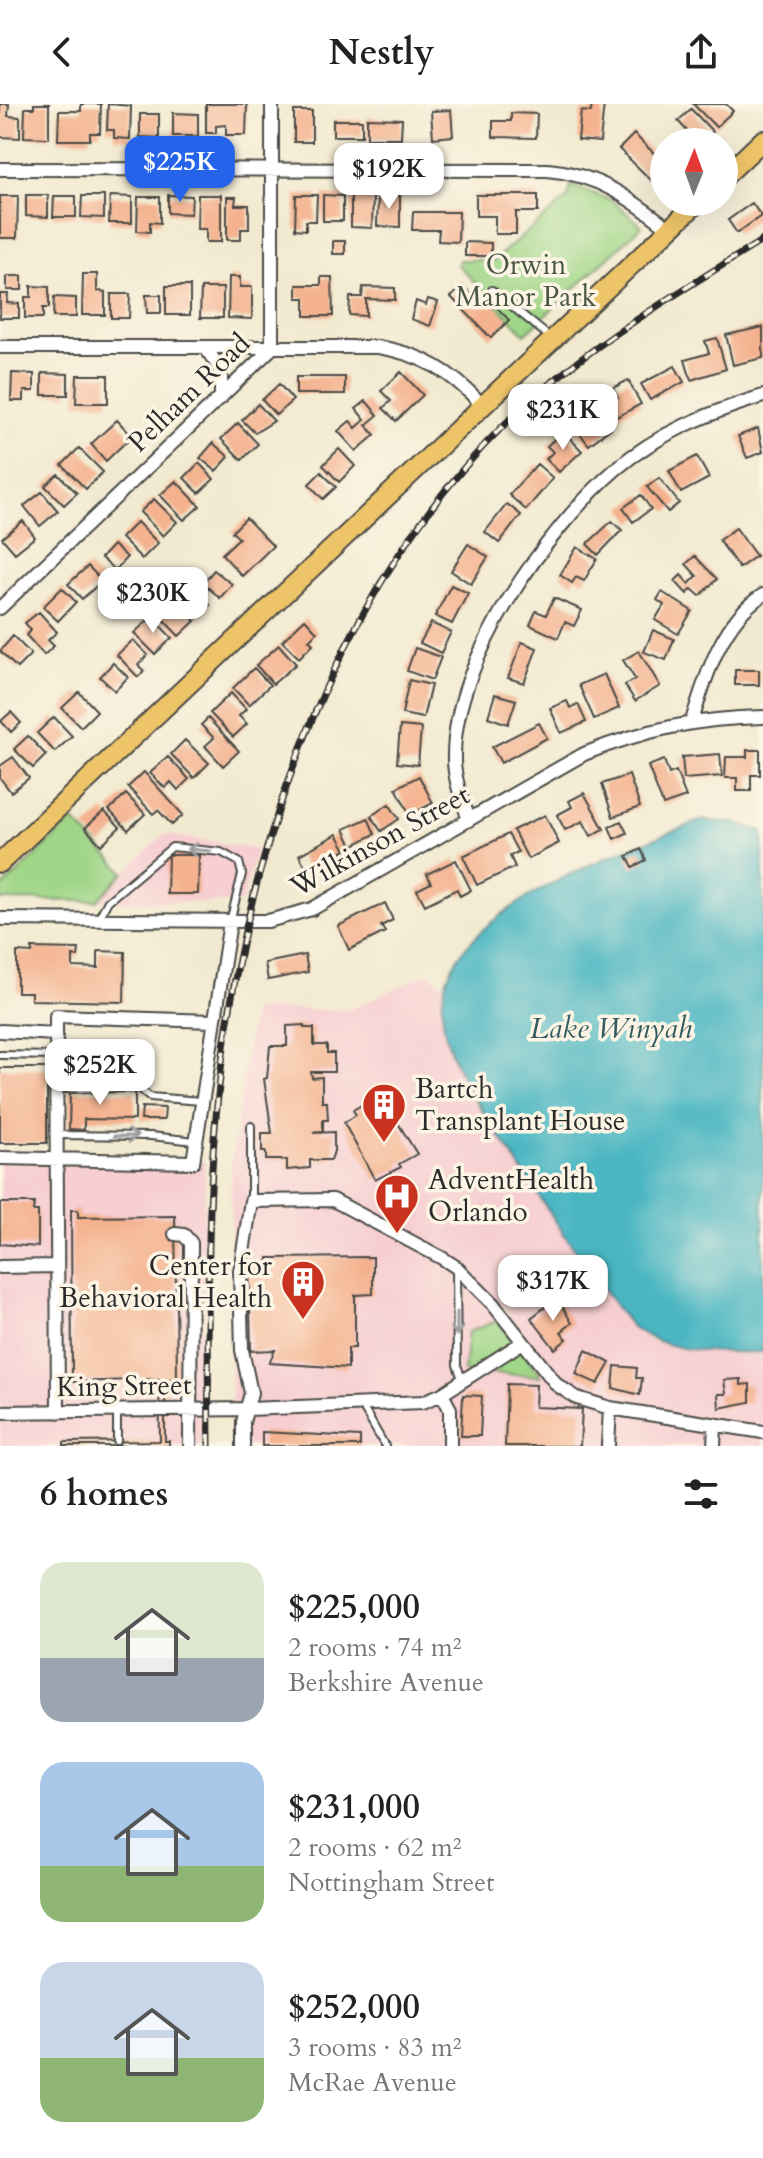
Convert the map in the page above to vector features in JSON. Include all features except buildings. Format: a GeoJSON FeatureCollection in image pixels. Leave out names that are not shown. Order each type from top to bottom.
{"type":"FeatureCollection","features":[{"type":"Feature","properties":{"kind":"main road"},"geometry":{"type":"LineString","coordinates":[[738,164],[763,140]]}},
{"type":"Feature","properties":{"kind":"main road"},"geometry":{"type":"LineString","coordinates":[[0,863],[683,216]]}},
{"type":"Feature","properties":{"kind":"street","name":"Pelham Road"},"geometry":{"type":"LineString","coordinates":[[0,608],[272,348],[272,104]]}},
{"type":"Feature","properties":{"kind":"street"},"geometry":{"type":"LineString","coordinates":[[0,169],[568,172],[619,190],[670,229]]}},
{"type":"Feature","properties":{"kind":"street"},"geometry":{"type":"LineString","coordinates":[[0,347],[378,347],[404,351],[453,376],[482,405]]}},
{"type":"Feature","properties":{"kind":"street"},"geometry":{"type":"LineString","coordinates":[[205,347],[221,370],[221,399]]}},
{"type":"Feature","properties":{"kind":"street"},"geometry":{"type":"LineString","coordinates":[[469,820],[453,756],[457,727],[473,672],[528,567],[561,523],[617,467],[671,431],[763,396]]}},
{"type":"Feature","properties":{"kind":"street"},"geometry":{"type":"LineString","coordinates":[[692,721],[708,669],[730,631],[763,595]]}},
{"type":"Feature","properties":{"kind":"street","name":"Wilkinson Street"},"geometry":{"type":"LineString","coordinates":[[0,919],[268,921],[312,909],[584,754],[620,739],[692,721],[763,717]]}},
{"type":"Feature","properties":{"kind":"street"},"geometry":{"type":"LineString","coordinates":[[0,1158],[193,1162],[230,922]]}},
{"type":"Feature","properties":{"kind":"street"},"geometry":{"type":"LineString","coordinates":[[58,1412],[56,1016],[213,1021]]}},
{"type":"Feature","properties":{"kind":"street"},"geometry":{"type":"LineString","coordinates":[[0,1031],[56,1034]]}},
{"type":"Feature","properties":{"kind":"street"},"geometry":{"type":"LineString","coordinates":[[243,1446],[243,1422],[251,1393],[242,1350],[240,1271],[251,1201],[333,1200],[350,1206],[456,1267],[557,1385],[577,1398],[610,1408],[763,1432]]}},
{"type":"Feature","properties":{"kind":"street"},"geometry":{"type":"LineString","coordinates":[[175,1234],[184,1235],[191,1243],[190,1446]]}},
{"type":"Feature","properties":{"kind":"street"},"geometry":{"type":"LineString","coordinates":[[0,1267],[57,1266]]}},
{"type":"Feature","properties":{"kind":"street"},"geometry":{"type":"LineString","coordinates":[[450,1446],[450,1409],[442,1394],[523,1342]]}},
{"type":"Feature","properties":{"kind":"street","name":"King Street"},"geometry":{"type":"LineString","coordinates":[[0,1412],[362,1406],[423,1402],[442,1394]]}},
{"type":"Feature","properties":{"kind":"street"},"geometry":{"type":"LineString","coordinates":[[608,1446],[610,1408]]}},
{"type":"Feature","properties":{"kind":"street"},"geometry":{"type":"LineString","coordinates":[[714,1446],[715,1425]]}},
{"type":"Feature","properties":{"kind":"lane"},"geometry":{"type":"LineString","coordinates":[[492,290],[552,339]]}},
{"type":"Feature","properties":{"kind":"lane"},"geometry":{"type":"LineString","coordinates":[[97,921],[108,901],[172,847],[233,855],[239,862],[242,874],[230,922]]}},
{"type":"Feature","properties":{"kind":"lane"},"geometry":{"type":"LineString","coordinates":[[0,1055],[56,1056]]}},
{"type":"Feature","properties":{"kind":"lane"},"geometry":{"type":"LineString","coordinates":[[56,1089],[139,1088],[150,1097],[201,1101]]}},
{"type":"Feature","properties":{"kind":"lane"},"geometry":{"type":"LineString","coordinates":[[251,1126],[251,1201]]}},
{"type":"Feature","properties":{"kind":"lane"},"geometry":{"type":"LineString","coordinates":[[56,1135],[151,1136],[195,1141]]}},
{"type":"Feature","properties":{"kind":"lane"},"geometry":{"type":"LineString","coordinates":[[456,1267],[457,1365],[462,1379]]}},
{"type":"Feature","properties":{"kind":"lane"},"geometry":{"type":"LineString","coordinates":[[362,1406],[385,1446]]}},
{"type":"Feature","properties":{"kind":"lane"},"geometry":{"type":"LineString","coordinates":[[117,1411],[117,1441]]}},
{"type":"Feature","properties":{"kind":"shaded area"},"geometry":{"type":"Polygon","coordinates":[[[164,834],[256,849],[242,903],[97,901],[164,834]]]}},
{"type":"Feature","properties":{"kind":"shaded area","name":"AdventHealth Orlando"},"geometry":{"type":"Polygon","coordinates":[[[428,973],[445,986],[443,1018],[453,1059],[480,1105],[631,1326],[650,1341],[692,1350],[763,1352],[763,1446],[231,1446],[231,1162],[253,1009],[349,1010],[428,973]]]}},
{"type":"Feature","properties":{"kind":"shaded area"},"geometry":{"type":"Polygon","coordinates":[[[0,1162],[205,1162],[201,1446],[0,1446],[0,1162]]]}},
{"type":"Feature","properties":{"kind":"green space","name":"Orwin Manor Park"},"geometry":{"type":"Polygon","coordinates":[[[571,185],[613,201],[642,226],[525,334],[458,265],[459,260],[494,260],[568,198],[571,185]]]}},
{"type":"Feature","properties":{"kind":"green space"},"geometry":{"type":"Polygon","coordinates":[[[73,820],[124,872],[97,901],[0,900],[0,890],[73,820]]]}},
{"type":"Feature","properties":{"kind":"green space"},"geometry":{"type":"Polygon","coordinates":[[[497,1321],[540,1376],[464,1372],[468,1332],[497,1321]]]}},
{"type":"Feature","properties":{"kind":"water","name":"Lake Winyah"},"geometry":{"type":"Polygon","coordinates":[[[703,820],[735,823],[763,831],[763,1352],[711,1352],[677,1347],[631,1326],[567,1238],[473,1096],[452,1054],[443,1021],[444,992],[449,973],[473,939],[500,916],[566,876],[703,820]]]}},
{"type":"Feature","properties":{"kind":"railway"},"geometry":{"type":"LineString","coordinates":[[209,1446],[210,1207],[226,1033],[244,938],[268,843],[300,750],[339,660],[386,575],[441,496],[504,425],[596,348],[763,240]]}},
{"type":"Feature","properties":{"kind":"place","name":"Bartch Transplant House"},"geometry":{"type":"Point","coordinates":[384,1144]}},
{"type":"Feature","properties":{"kind":"place","name":"AdventHealth Orlando"},"geometry":{"type":"Point","coordinates":[397,1235]}},
{"type":"Feature","properties":{"kind":"place","name":"Center for Behavioral Health"},"geometry":{"type":"Point","coordinates":[303,1321]}}]}
